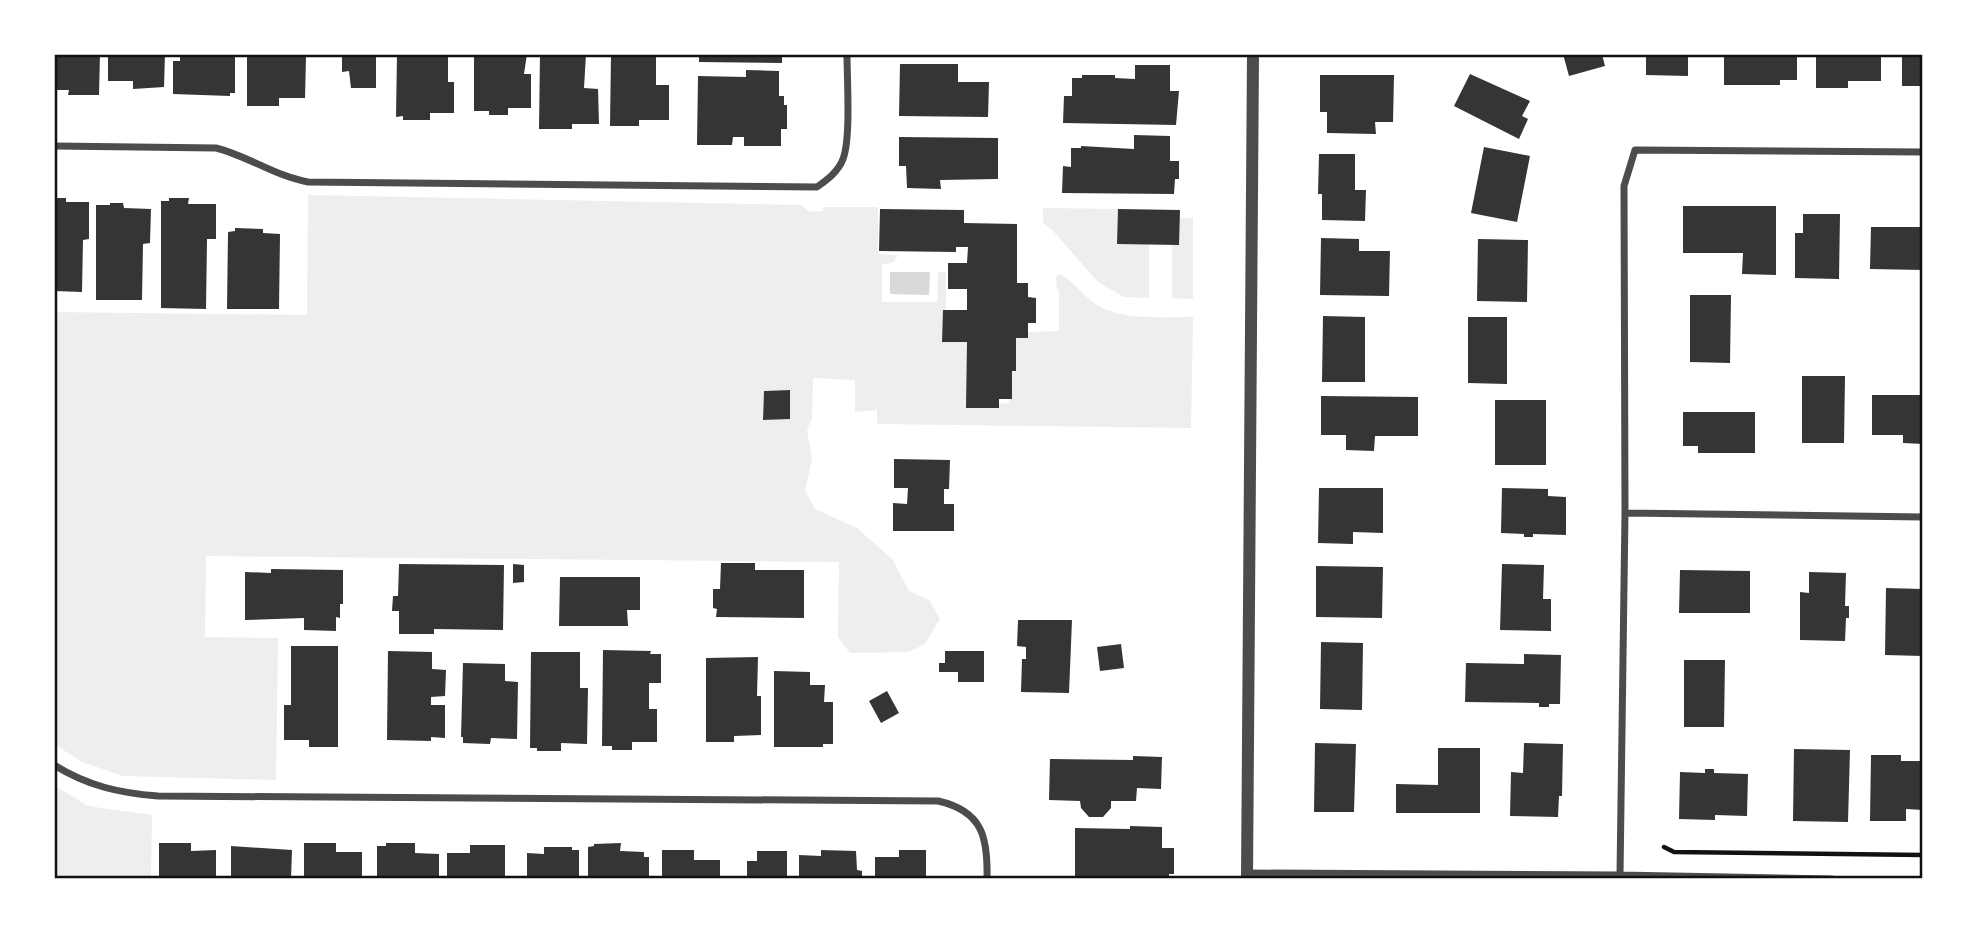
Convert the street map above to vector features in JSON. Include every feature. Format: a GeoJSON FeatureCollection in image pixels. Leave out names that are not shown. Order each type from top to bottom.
{"type":"FeatureCollection","features":[{"type":"Feature","properties":{"kind":"street"},"geometry":{"type":"LineString","coordinates":[[54,146],[216,148],[292,179],[308,182],[817,187],[835,172],[843,159],[846,142],[847,54]]}},
{"type":"Feature","properties":{"kind":"street"},"geometry":{"type":"LineString","coordinates":[[1253,54],[1247,876],[1620,875],[1832,879]]}},
{"type":"Feature","properties":{"kind":"street"},"geometry":{"type":"LineString","coordinates":[[1620,875],[1625,513],[1624,186],[1636,150],[1923,152]]}},
{"type":"Feature","properties":{"kind":"street"},"geometry":{"type":"LineString","coordinates":[[1625,513],[1923,517]]}},
{"type":"Feature","properties":{"kind":"street"},"geometry":{"type":"LineString","coordinates":[[54,765],[74,777],[105,789],[158,796],[938,802],[954,805],[978,823],[985,837],[987,879]]}},
{"type":"Feature","properties":{"kind":"path"},"geometry":{"type":"LineString","coordinates":[[1664,847],[1674,852],[1923,855]]}},
{"type":"Feature","properties":{"kind":"shaded area"},"geometry":{"type":"Polygon","coordinates":[[[308,195],[801,205],[810,212],[823,211],[823,207],[878,207],[878,254],[898,255],[893,263],[882,264],[882,302],[937,302],[938,272],[946,272],[946,310],[943,311],[942,341],[967,342],[967,408],[1009,403],[1012,398],[1012,371],[1016,371],[1016,338],[1028,332],[1059,331],[1059,290],[1056,276],[1060,274],[1094,303],[1117,313],[1142,317],[1193,317],[1191,428],[877,424],[877,410],[855,412],[855,380],[813,378],[812,419],[807,429],[812,460],[805,490],[815,509],[857,528],[893,560],[909,591],[929,600],[940,619],[925,644],[908,652],[850,653],[838,637],[839,562],[206,556],[205,637],[278,638],[276,780],[123,776],[82,762],[54,744],[54,312],[307,315],[308,195]],[[790,390],[764,391],[763,420],[790,419],[790,390]]]}},
{"type":"Feature","properties":{"kind":"shaded area"},"geometry":{"type":"Polygon","coordinates":[[[1043,208],[1118,209],[1117,244],[1149,244],[1149,298],[1124,297],[1098,282],[1044,223],[1043,208]]]}},
{"type":"Feature","properties":{"kind":"shaded area"},"geometry":{"type":"Polygon","coordinates":[[[1179,218],[1193,218],[1193,299],[1172,298],[1172,245],[1179,245],[1179,218]]]}},
{"type":"Feature","properties":{"kind":"shaded area"},"geometry":{"type":"Polygon","coordinates":[[[890,272],[930,272],[929,295],[890,294],[890,272]]]}},
{"type":"Feature","properties":{"kind":"shaded area"},"geometry":{"type":"Polygon","coordinates":[[[54,785],[88,806],[152,815],[151,879],[54,879],[54,785]]]}},
{"type":"Feature","properties":{"kind":"building"},"geometry":{"type":"Polygon","coordinates":[[[54,54],[100,54],[99,95],[68,95],[69,90],[54,90],[54,54]]]}},
{"type":"Feature","properties":{"kind":"building"},"geometry":{"type":"Polygon","coordinates":[[[108,54],[165,54],[164,87],[133,89],[133,81],[108,81],[108,54]]]}},
{"type":"Feature","properties":{"kind":"building"},"geometry":{"type":"Polygon","coordinates":[[[180,54],[235,54],[235,93],[230,93],[230,96],[173,94],[173,61],[180,61],[180,54]]]}},
{"type":"Feature","properties":{"kind":"building"},"geometry":{"type":"Polygon","coordinates":[[[247,54],[291,54],[291,57],[306,57],[305,98],[279,98],[279,106],[247,106],[247,54]]]}},
{"type":"Feature","properties":{"kind":"building"},"geometry":{"type":"Polygon","coordinates":[[[342,54],[376,54],[376,88],[351,88],[349,71],[342,72],[342,54]]]}},
{"type":"Feature","properties":{"kind":"building"},"geometry":{"type":"Polygon","coordinates":[[[397,54],[448,54],[448,82],[454,82],[454,113],[430,113],[430,120],[403,120],[403,116],[396,117],[397,54]]]}},
{"type":"Feature","properties":{"kind":"building"},"geometry":{"type":"Polygon","coordinates":[[[474,54],[527,54],[524,74],[531,74],[531,108],[508,108],[508,115],[489,115],[489,111],[474,111],[474,54]]]}},
{"type":"Feature","properties":{"kind":"building"},"geometry":{"type":"Polygon","coordinates":[[[540,54],[586,54],[584,88],[598,89],[599,124],[572,124],[572,129],[539,129],[540,54]]]}},
{"type":"Feature","properties":{"kind":"building"},"geometry":{"type":"Polygon","coordinates":[[[611,54],[656,54],[656,85],[669,85],[669,120],[639,120],[639,126],[610,126],[611,54]]]}},
{"type":"Feature","properties":{"kind":"building"},"geometry":{"type":"Polygon","coordinates":[[[699,54],[782,54],[782,63],[699,62],[699,54]]]}},
{"type":"Feature","properties":{"kind":"building"},"geometry":{"type":"Polygon","coordinates":[[[1563,54],[1602,54],[1605,66],[1569,76],[1563,54]]]}},
{"type":"Feature","properties":{"kind":"building"},"geometry":{"type":"Polygon","coordinates":[[[1646,54],[1688,54],[1688,76],[1646,75],[1646,54]]]}},
{"type":"Feature","properties":{"kind":"building"},"geometry":{"type":"Polygon","coordinates":[[[1724,54],[1797,54],[1797,80],[1780,80],[1780,85],[1724,85],[1724,54]]]}},
{"type":"Feature","properties":{"kind":"building"},"geometry":{"type":"Polygon","coordinates":[[[1816,54],[1881,54],[1881,81],[1848,81],[1848,88],[1816,88],[1816,54]]]}},
{"type":"Feature","properties":{"kind":"building"},"geometry":{"type":"Polygon","coordinates":[[[1902,54],[1923,54],[1923,86],[1902,86],[1902,54]]]}},
{"type":"Feature","properties":{"kind":"building"},"geometry":{"type":"Polygon","coordinates":[[[900,64],[958,64],[958,82],[989,82],[988,117],[899,116],[900,64]]]}},
{"type":"Feature","properties":{"kind":"building"},"geometry":{"type":"Polygon","coordinates":[[[1135,65],[1170,65],[1170,91],[1179,91],[1176,125],[1063,123],[1064,96],[1072,96],[1072,78],[1082,78],[1082,75],[1115,75],[1115,78],[1135,79],[1135,65]]]}},
{"type":"Feature","properties":{"kind":"building"},"geometry":{"type":"Polygon","coordinates":[[[746,70],[779,71],[779,96],[784,96],[784,105],[787,105],[787,129],[781,129],[781,146],[744,146],[744,137],[733,137],[732,145],[697,145],[698,76],[746,77],[746,70]]]}},
{"type":"Feature","properties":{"kind":"building"},"geometry":{"type":"Polygon","coordinates":[[[1470,74],[1530,101],[1522,116],[1528,119],[1519,139],[1454,106],[1470,74]]]}},
{"type":"Feature","properties":{"kind":"building"},"geometry":{"type":"Polygon","coordinates":[[[1320,75],[1394,75],[1393,122],[1375,122],[1376,134],[1327,133],[1327,112],[1320,112],[1320,75]]]}},
{"type":"Feature","properties":{"kind":"building"},"geometry":{"type":"Polygon","coordinates":[[[1134,135],[1170,136],[1170,161],[1179,161],[1179,179],[1175,179],[1174,194],[1062,193],[1063,166],[1071,167],[1071,148],[1081,146],[1134,149],[1134,135]]]}},
{"type":"Feature","properties":{"kind":"building"},"geometry":{"type":"Polygon","coordinates":[[[899,137],[998,138],[998,179],[940,180],[941,189],[907,188],[906,166],[899,166],[899,137]]]}},
{"type":"Feature","properties":{"kind":"building"},"geometry":{"type":"Polygon","coordinates":[[[1484,147],[1530,156],[1517,222],[1471,213],[1484,147]]]}},
{"type":"Feature","properties":{"kind":"building"},"geometry":{"type":"Polygon","coordinates":[[[1319,154],[1355,154],[1355,190],[1366,190],[1365,221],[1322,220],[1322,194],[1318,194],[1319,154]]]}},
{"type":"Feature","properties":{"kind":"building"},"geometry":{"type":"Polygon","coordinates":[[[54,198],[66,198],[66,202],[89,202],[89,239],[83,240],[82,292],[54,291],[54,198]]]}},
{"type":"Feature","properties":{"kind":"building"},"geometry":{"type":"Polygon","coordinates":[[[169,198],[189,198],[188,204],[216,204],[216,239],[207,239],[206,309],[161,308],[161,201],[169,201],[169,198]]]}},
{"type":"Feature","properties":{"kind":"building"},"geometry":{"type":"Polygon","coordinates":[[[123,203],[124,208],[151,209],[150,243],[143,244],[142,300],[96,300],[96,205],[123,203]]]}},
{"type":"Feature","properties":{"kind":"building"},"geometry":{"type":"Polygon","coordinates":[[[1683,206],[1776,206],[1776,275],[1742,274],[1743,253],[1683,253],[1683,206]]]}},
{"type":"Feature","properties":{"kind":"building"},"geometry":{"type":"Polygon","coordinates":[[[880,209],[964,210],[964,223],[1017,224],[1017,283],[1028,283],[1028,297],[1036,298],[1036,323],[1028,323],[1028,338],[1016,338],[1016,371],[1012,371],[1012,399],[999,399],[999,408],[966,408],[967,342],[942,342],[943,310],[967,310],[967,289],[948,289],[948,263],[967,263],[968,247],[956,247],[956,252],[879,251],[880,209]]]}},
{"type":"Feature","properties":{"kind":"building"},"geometry":{"type":"Polygon","coordinates":[[[1118,209],[1180,210],[1179,245],[1117,244],[1118,209]]]}},
{"type":"Feature","properties":{"kind":"building"},"geometry":{"type":"Polygon","coordinates":[[[1803,214],[1840,214],[1839,279],[1795,278],[1795,233],[1803,233],[1803,214]]]}},
{"type":"Feature","properties":{"kind":"building"},"geometry":{"type":"Polygon","coordinates":[[[1871,227],[1923,227],[1923,270],[1870,269],[1871,227]]]}},
{"type":"Feature","properties":{"kind":"building"},"geometry":{"type":"Polygon","coordinates":[[[235,228],[263,229],[263,233],[280,234],[279,309],[227,309],[228,232],[235,231],[235,228]]]}},
{"type":"Feature","properties":{"kind":"building"},"geometry":{"type":"Polygon","coordinates":[[[1321,238],[1359,239],[1359,251],[1390,251],[1389,296],[1320,295],[1321,238]]]}},
{"type":"Feature","properties":{"kind":"building"},"geometry":{"type":"Polygon","coordinates":[[[1478,239],[1528,240],[1527,302],[1477,301],[1478,239]]]}},
{"type":"Feature","properties":{"kind":"building"},"geometry":{"type":"Polygon","coordinates":[[[1690,295],[1731,295],[1730,363],[1690,362],[1690,295]]]}},
{"type":"Feature","properties":{"kind":"building"},"geometry":{"type":"Polygon","coordinates":[[[1323,316],[1365,317],[1365,382],[1322,382],[1323,316]]]}},
{"type":"Feature","properties":{"kind":"building"},"geometry":{"type":"Polygon","coordinates":[[[1468,317],[1507,317],[1507,384],[1468,383],[1468,317]]]}},
{"type":"Feature","properties":{"kind":"building"},"geometry":{"type":"Polygon","coordinates":[[[1802,376],[1845,376],[1844,443],[1802,443],[1802,376]]]}},
{"type":"Feature","properties":{"kind":"building"},"geometry":{"type":"Polygon","coordinates":[[[790,390],[790,419],[763,420],[764,391],[790,390]]]}},
{"type":"Feature","properties":{"kind":"building"},"geometry":{"type":"Polygon","coordinates":[[[1872,395],[1923,395],[1923,444],[1903,443],[1903,435],[1872,435],[1872,395]]]}},
{"type":"Feature","properties":{"kind":"building"},"geometry":{"type":"Polygon","coordinates":[[[1321,396],[1418,397],[1418,436],[1375,436],[1374,451],[1346,450],[1346,435],[1321,435],[1321,396]]]}},
{"type":"Feature","properties":{"kind":"building"},"geometry":{"type":"Polygon","coordinates":[[[1495,400],[1546,400],[1546,465],[1495,465],[1495,400]]]}},
{"type":"Feature","properties":{"kind":"building"},"geometry":{"type":"Polygon","coordinates":[[[1683,412],[1755,412],[1755,453],[1698,453],[1698,446],[1683,446],[1683,412]]]}},
{"type":"Feature","properties":{"kind":"building"},"geometry":{"type":"Polygon","coordinates":[[[894,459],[950,460],[949,489],[944,489],[944,504],[954,504],[954,531],[893,531],[893,503],[907,504],[908,488],[894,488],[894,459]]]}},
{"type":"Feature","properties":{"kind":"building"},"geometry":{"type":"Polygon","coordinates":[[[1319,488],[1383,488],[1383,533],[1353,532],[1353,544],[1318,543],[1319,488]]]}},
{"type":"Feature","properties":{"kind":"building"},"geometry":{"type":"Polygon","coordinates":[[[1502,488],[1548,489],[1548,496],[1566,497],[1566,535],[1533,534],[1533,537],[1524,537],[1524,534],[1501,533],[1502,488]]]}},
{"type":"Feature","properties":{"kind":"building"},"geometry":{"type":"Polygon","coordinates":[[[721,563],[755,563],[755,570],[804,570],[804,618],[716,617],[713,589],[720,589],[721,563]]]}},
{"type":"Feature","properties":{"kind":"building"},"geometry":{"type":"Polygon","coordinates":[[[399,564],[504,565],[503,630],[434,629],[434,634],[399,634],[399,611],[392,611],[393,596],[398,596],[399,564]]]}},
{"type":"Feature","properties":{"kind":"building"},"geometry":{"type":"Polygon","coordinates":[[[513,564],[524,565],[524,582],[513,583],[513,564]]]}},
{"type":"Feature","properties":{"kind":"building"},"geometry":{"type":"Polygon","coordinates":[[[1502,564],[1544,565],[1543,599],[1551,599],[1551,631],[1500,630],[1502,564]]]}},
{"type":"Feature","properties":{"kind":"building"},"geometry":{"type":"Polygon","coordinates":[[[1316,566],[1383,567],[1382,618],[1316,617],[1316,566]]]}},
{"type":"Feature","properties":{"kind":"building"},"geometry":{"type":"Polygon","coordinates":[[[271,569],[343,570],[343,604],[340,604],[340,618],[336,617],[336,631],[304,630],[304,618],[245,620],[245,572],[271,573],[271,569]]]}},
{"type":"Feature","properties":{"kind":"building"},"geometry":{"type":"Polygon","coordinates":[[[1680,570],[1750,571],[1750,613],[1679,613],[1680,570]]]}},
{"type":"Feature","properties":{"kind":"building"},"geometry":{"type":"Polygon","coordinates":[[[1809,572],[1846,573],[1845,606],[1849,606],[1849,618],[1846,618],[1845,641],[1800,640],[1800,592],[1809,593],[1809,572]]]}},
{"type":"Feature","properties":{"kind":"building"},"geometry":{"type":"Polygon","coordinates":[[[560,577],[640,577],[640,610],[627,610],[628,626],[559,626],[560,577]]]}},
{"type":"Feature","properties":{"kind":"building"},"geometry":{"type":"Polygon","coordinates":[[[1886,588],[1923,589],[1923,656],[1885,655],[1886,588]]]}},
{"type":"Feature","properties":{"kind":"building"},"geometry":{"type":"Polygon","coordinates":[[[1018,620],[1072,620],[1069,693],[1021,692],[1022,659],[1026,659],[1026,647],[1017,646],[1018,620]]]}},
{"type":"Feature","properties":{"kind":"building"},"geometry":{"type":"Polygon","coordinates":[[[1321,642],[1363,643],[1362,710],[1320,709],[1321,642]]]}},
{"type":"Feature","properties":{"kind":"building"},"geometry":{"type":"Polygon","coordinates":[[[1121,644],[1124,668],[1100,671],[1097,647],[1121,644]]]}},
{"type":"Feature","properties":{"kind":"building"},"geometry":{"type":"Polygon","coordinates":[[[291,646],[338,646],[338,747],[309,747],[309,740],[284,740],[284,705],[291,705],[291,646]]]}},
{"type":"Feature","properties":{"kind":"building"},"geometry":{"type":"Polygon","coordinates":[[[603,650],[651,651],[650,654],[661,654],[661,683],[649,683],[649,709],[657,709],[657,742],[632,742],[632,750],[612,750],[612,746],[602,746],[603,650]]]}},
{"type":"Feature","properties":{"kind":"building"},"geometry":{"type":"Polygon","coordinates":[[[388,651],[432,652],[432,669],[446,670],[445,696],[431,697],[431,705],[445,705],[445,738],[431,737],[431,741],[387,740],[388,651]]]}},
{"type":"Feature","properties":{"kind":"building"},"geometry":{"type":"Polygon","coordinates":[[[945,651],[984,651],[984,682],[958,682],[958,672],[939,672],[939,663],[945,663],[945,651]]]}},
{"type":"Feature","properties":{"kind":"building"},"geometry":{"type":"Polygon","coordinates":[[[531,652],[580,652],[580,688],[588,688],[587,744],[561,743],[561,751],[537,751],[537,748],[530,748],[531,652]]]}},
{"type":"Feature","properties":{"kind":"building"},"geometry":{"type":"Polygon","coordinates":[[[1524,654],[1561,655],[1560,704],[1539,707],[1539,703],[1465,702],[1466,663],[1524,664],[1524,654]]]}},
{"type":"Feature","properties":{"kind":"building"},"geometry":{"type":"Polygon","coordinates":[[[758,657],[757,696],[761,696],[761,735],[734,736],[734,742],[706,742],[706,658],[758,657]]]}},
{"type":"Feature","properties":{"kind":"building"},"geometry":{"type":"Polygon","coordinates":[[[1684,660],[1725,660],[1724,727],[1684,727],[1684,660]]]}},
{"type":"Feature","properties":{"kind":"building"},"geometry":{"type":"Polygon","coordinates":[[[463,663],[505,664],[505,681],[518,682],[517,739],[491,738],[490,744],[463,743],[463,663]]]}},
{"type":"Feature","properties":{"kind":"building"},"geometry":{"type":"Polygon","coordinates":[[[774,671],[810,672],[810,685],[825,685],[824,702],[833,702],[833,744],[823,744],[823,747],[774,747],[774,671]]]}},
{"type":"Feature","properties":{"kind":"building"},"geometry":{"type":"Polygon","coordinates":[[[887,691],[899,713],[881,723],[869,701],[887,691]]]}},
{"type":"Feature","properties":{"kind":"building"},"geometry":{"type":"Polygon","coordinates":[[[1315,743],[1356,744],[1354,812],[1314,812],[1315,743]]]}},
{"type":"Feature","properties":{"kind":"building"},"geometry":{"type":"Polygon","coordinates":[[[1524,743],[1563,744],[1562,796],[1559,796],[1558,817],[1510,816],[1511,772],[1523,773],[1524,743]]]}},
{"type":"Feature","properties":{"kind":"building"},"geometry":{"type":"Polygon","coordinates":[[[1438,748],[1480,748],[1480,813],[1396,813],[1396,784],[1438,785],[1438,748]]]}},
{"type":"Feature","properties":{"kind":"building"},"geometry":{"type":"Polygon","coordinates":[[[1794,749],[1850,750],[1848,822],[1793,821],[1794,749]]]}},
{"type":"Feature","properties":{"kind":"building"},"geometry":{"type":"Polygon","coordinates":[[[1871,755],[1901,755],[1901,761],[1923,761],[1923,810],[1906,809],[1906,821],[1870,821],[1871,755]]]}},
{"type":"Feature","properties":{"kind":"building"},"geometry":{"type":"Polygon","coordinates":[[[1133,756],[1162,757],[1161,789],[1137,788],[1136,801],[1111,801],[1111,808],[1103,817],[1089,817],[1081,808],[1080,801],[1049,800],[1050,759],[1133,760],[1133,756]]]}},
{"type":"Feature","properties":{"kind":"building"},"geometry":{"type":"Polygon","coordinates":[[[1705,769],[1714,769],[1714,773],[1748,774],[1747,816],[1715,815],[1715,820],[1679,819],[1680,772],[1705,773],[1705,769]]]}},
{"type":"Feature","properties":{"kind":"building"},"geometry":{"type":"Polygon","coordinates":[[[1130,826],[1162,827],[1162,848],[1174,848],[1174,874],[1169,874],[1169,878],[1165,879],[1075,879],[1075,828],[1130,829],[1130,826]]]}},
{"type":"Feature","properties":{"kind":"building"},"geometry":{"type":"Polygon","coordinates":[[[159,843],[191,843],[191,851],[216,850],[216,879],[159,879],[159,843]]]}},
{"type":"Feature","properties":{"kind":"building"},"geometry":{"type":"Polygon","coordinates":[[[304,843],[336,843],[336,852],[362,852],[362,879],[304,879],[304,843]]]}},
{"type":"Feature","properties":{"kind":"building"},"geometry":{"type":"Polygon","coordinates":[[[386,843],[415,843],[415,853],[439,854],[439,879],[377,879],[377,846],[386,846],[386,843]]]}},
{"type":"Feature","properties":{"kind":"building"},"geometry":{"type":"Polygon","coordinates":[[[621,843],[620,851],[644,852],[644,857],[649,857],[649,879],[588,879],[588,847],[594,844],[621,843]]]}},
{"type":"Feature","properties":{"kind":"building"},"geometry":{"type":"Polygon","coordinates":[[[470,845],[505,845],[505,879],[447,879],[447,853],[470,853],[470,845]]]}},
{"type":"Feature","properties":{"kind":"building"},"geometry":{"type":"Polygon","coordinates":[[[231,846],[292,850],[291,879],[231,879],[231,846]]]}},
{"type":"Feature","properties":{"kind":"building"},"geometry":{"type":"Polygon","coordinates":[[[544,847],[572,847],[572,850],[579,850],[579,879],[527,879],[527,853],[544,854],[544,847]]]}},
{"type":"Feature","properties":{"kind":"building"},"geometry":{"type":"Polygon","coordinates":[[[662,850],[694,850],[694,860],[720,860],[720,879],[662,879],[662,850]]]}},
{"type":"Feature","properties":{"kind":"building"},"geometry":{"type":"Polygon","coordinates":[[[821,850],[856,851],[857,870],[862,871],[862,879],[799,879],[799,855],[821,856],[821,850]]]}},
{"type":"Feature","properties":{"kind":"building"},"geometry":{"type":"Polygon","coordinates":[[[899,850],[926,850],[926,879],[875,879],[875,857],[899,857],[899,850]]]}},
{"type":"Feature","properties":{"kind":"building"},"geometry":{"type":"Polygon","coordinates":[[[757,851],[787,851],[787,879],[747,879],[747,861],[757,861],[757,851]]]}}]}
